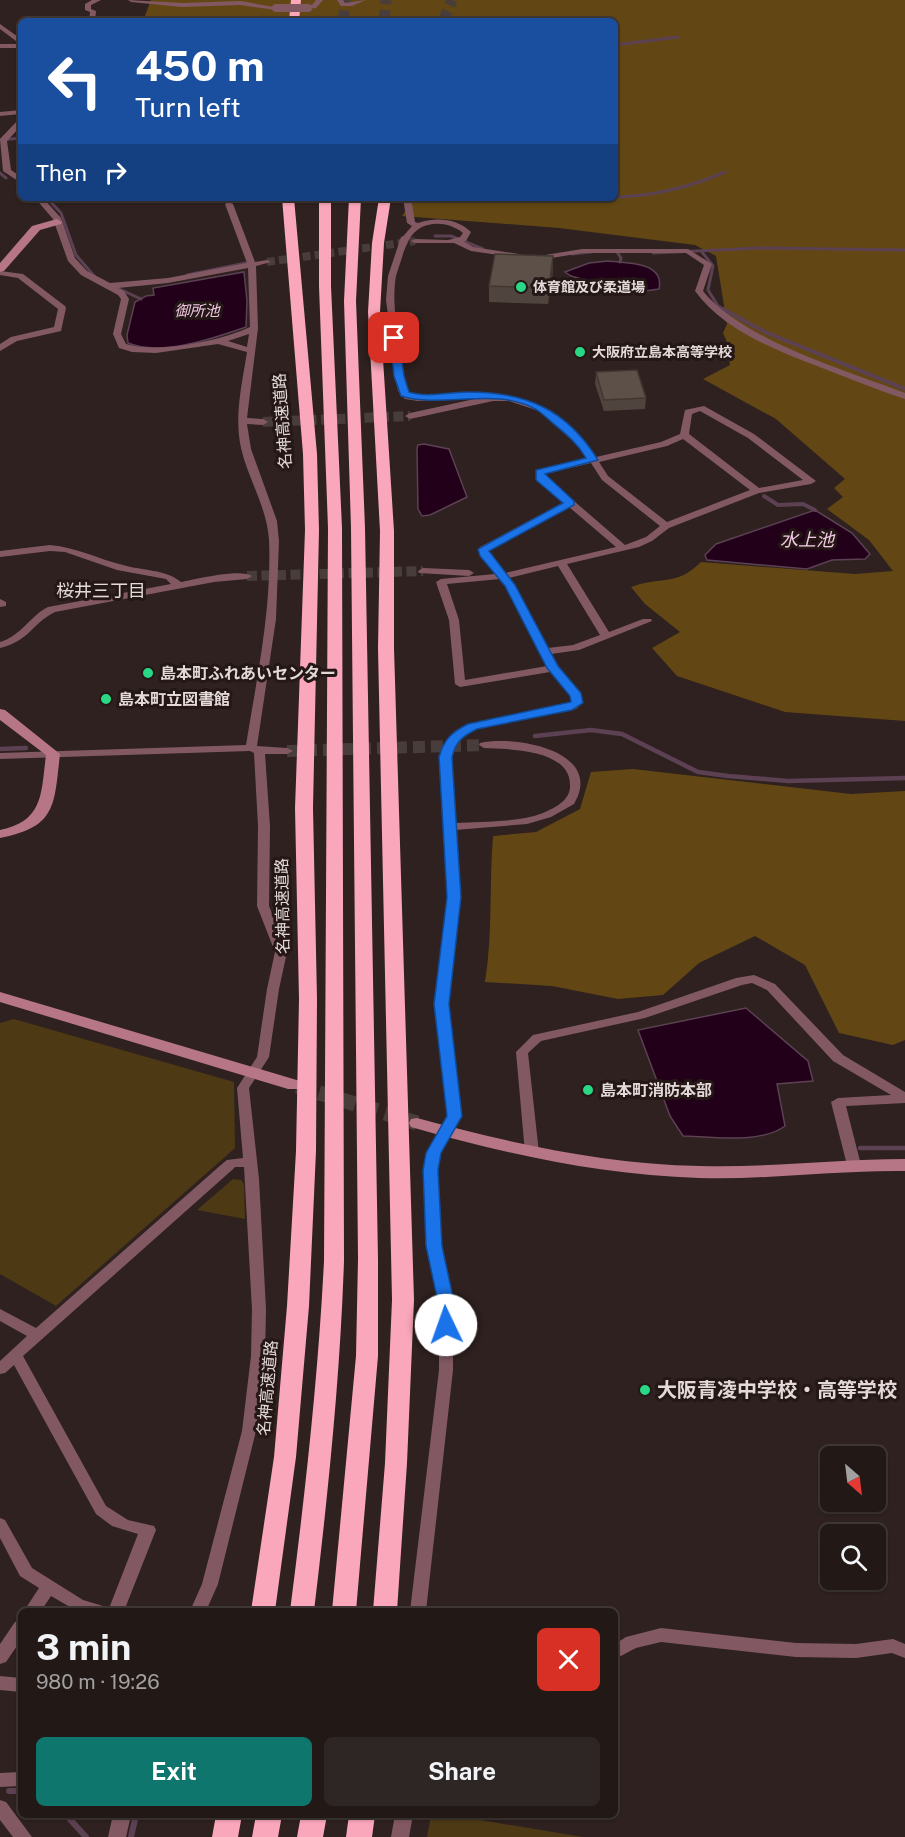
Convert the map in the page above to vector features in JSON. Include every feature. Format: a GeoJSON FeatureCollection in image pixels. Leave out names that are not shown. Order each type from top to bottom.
{"type":"FeatureCollection","features":[{"type":"Feature","properties":{"kind":"highway"},"geometry":{"type":"LineString","coordinates":[[294,18],[296,0]]}},
{"type":"Feature","properties":{"kind":"highway","name":"名神高速道路"},"geometry":{"type":"LineString","coordinates":[[263,1608],[285,1457],[298,1306],[306,1151],[308,999],[304,808],[312,530],[310,454],[288,201]]}},
{"type":"Feature","properties":{"kind":"highway"},"geometry":{"type":"LineString","coordinates":[[302,1608],[321,1460],[329,1369],[334,1238],[335,528],[325,286],[325,201]]}},
{"type":"Feature","properties":{"kind":"highway"},"geometry":{"type":"LineString","coordinates":[[344,1608],[363,1414],[368,1292],[358,528],[350,301],[355,201]]}},
{"type":"Feature","properties":{"kind":"highway"},"geometry":{"type":"LineString","coordinates":[[385,201],[378,243],[374,312],[387,531],[386,648],[403,1300],[396,1463],[385,1608]]}},
{"type":"Feature","properties":{"kind":"highway"},"geometry":{"type":"LineString","coordinates":[[225,1837],[228,1818]]}},
{"type":"Feature","properties":{"kind":"highway"},"geometry":{"type":"LineString","coordinates":[[265,1837],[268,1818]]}},
{"type":"Feature","properties":{"kind":"highway"},"geometry":{"type":"LineString","coordinates":[[310,1837],[313,1818]]}},
{"type":"Feature","properties":{"kind":"highway"},"geometry":{"type":"LineString","coordinates":[[359,1837],[362,1818]]}},
{"type":"Feature","properties":{"kind":"street"},"geometry":{"type":"LineString","coordinates":[[92,18],[93,11],[88,10],[88,4],[98,0]]}},
{"type":"Feature","properties":{"kind":"street"},"geometry":{"type":"LineString","coordinates":[[131,0],[182,5],[240,3],[276,8],[308,8],[314,7],[320,0]]}},
{"type":"Feature","properties":{"kind":"street"},"geometry":{"type":"LineString","coordinates":[[340,0],[343,5],[347,6],[363,0]]}},
{"type":"Feature","properties":{"kind":"street"},"geometry":{"type":"LineString","coordinates":[[0,26],[18,41]]}},
{"type":"Feature","properties":{"kind":"street"},"geometry":{"type":"LineString","coordinates":[[0,46],[18,44]]}},
{"type":"Feature","properties":{"kind":"street"},"geometry":{"type":"LineString","coordinates":[[0,114],[18,112]]}},
{"type":"Feature","properties":{"kind":"street"},"geometry":{"type":"LineString","coordinates":[[18,125],[5,138],[7,171],[18,180]]}},
{"type":"Feature","properties":{"kind":"street"},"geometry":{"type":"LineString","coordinates":[[5,138],[18,136]]}},
{"type":"Feature","properties":{"kind":"street"},"geometry":{"type":"LineString","coordinates":[[42,201],[57,218],[72,259],[84,273],[112,286],[125,299],[117,334],[122,346],[145,351],[218,341],[238,336],[254,328]]}},
{"type":"Feature","properties":{"kind":"street"},"geometry":{"type":"LineString","coordinates":[[407,201],[413,229]]}},
{"type":"Feature","properties":{"kind":"street"},"geometry":{"type":"LineString","coordinates":[[199,1608],[210,1584],[249,1431],[258,1356],[259,1310],[252,1179],[243,1088],[255,1073],[263,1057],[281,952],[263,906],[264,826],[255,749],[271,619],[274,541],[272,521],[246,449],[242,421],[254,328],[252,263],[229,204]]}},
{"type":"Feature","properties":{"kind":"street"},"geometry":{"type":"LineString","coordinates":[[0,348],[24,336],[58,329],[62,308],[20,276],[0,271],[36,228],[57,222]]}},
{"type":"Feature","properties":{"kind":"street"},"geometry":{"type":"LineString","coordinates":[[458,240],[467,232],[455,224],[440,222],[413,229],[404,242],[392,276],[390,300],[402,391],[408,397],[418,398],[470,395],[520,400],[542,409],[582,443],[605,478],[666,526]]}},
{"type":"Feature","properties":{"kind":"street"},"geometry":{"type":"LineString","coordinates":[[416,241],[458,240],[471,249],[539,258],[614,249],[688,251],[708,264],[699,291],[702,298],[732,322],[769,341],[905,396]]}},
{"type":"Feature","properties":{"kind":"street"},"geometry":{"type":"LineString","coordinates":[[112,286],[164,281],[267,262]]}},
{"type":"Feature","properties":{"kind":"street"},"geometry":{"type":"LineString","coordinates":[[218,341],[252,351]]}},
{"type":"Feature","properties":{"kind":"street"},"geometry":{"type":"LineString","coordinates":[[410,416],[493,398]]}},
{"type":"Feature","properties":{"kind":"street"},"geometry":{"type":"LineString","coordinates":[[553,668],[460,684],[454,620],[441,582],[503,576],[636,545],[649,539],[666,526],[757,491],[810,481],[751,436],[701,408],[688,412],[684,435]]}},
{"type":"Feature","properties":{"kind":"street"},"geometry":{"type":"LineString","coordinates":[[242,421],[263,422]]}},
{"type":"Feature","properties":{"kind":"street"},"geometry":{"type":"LineString","coordinates":[[622,547],[540,477],[540,472],[664,444],[684,435]]}},
{"type":"Feature","properties":{"kind":"street"},"geometry":{"type":"LineString","coordinates":[[684,435],[757,491]]}},
{"type":"Feature","properties":{"kind":"street"},"geometry":{"type":"LineString","coordinates":[[418,1608],[446,1370],[446,1302],[434,1246],[431,1170],[434,1153],[454,1116],[441,1004],[454,897],[446,757],[449,743],[460,732],[482,724],[572,707],[577,703],[576,695],[553,668],[503,576],[484,554],[483,549],[570,503]]}},
{"type":"Feature","properties":{"kind":"street"},"geometry":{"type":"LineString","coordinates":[[0,554],[50,548],[66,549],[121,568],[170,577],[179,585]]}},
{"type":"Feature","properties":{"kind":"street"},"geometry":{"type":"LineString","coordinates":[[561,563],[606,636]]}},
{"type":"Feature","properties":{"kind":"street"},"geometry":{"type":"LineString","coordinates":[[423,571],[487,573],[503,576]]}},
{"type":"Feature","properties":{"kind":"street"},"geometry":{"type":"LineString","coordinates":[[0,645],[17,640],[39,614],[52,609],[179,585],[248,576]]}},
{"type":"Feature","properties":{"kind":"street"},"geometry":{"type":"LineString","coordinates":[[545,652],[575,648],[648,621]]}},
{"type":"Feature","properties":{"kind":"street"},"geometry":{"type":"LineString","coordinates":[[0,713],[53,754]]}},
{"type":"Feature","properties":{"kind":"street"},"geometry":{"type":"LineString","coordinates":[[450,826],[527,821],[548,814],[570,802],[576,785],[571,768],[550,754],[524,745],[484,745]]}},
{"type":"Feature","properties":{"kind":"street"},"geometry":{"type":"LineString","coordinates":[[0,756],[255,749],[287,751]]}},
{"type":"Feature","properties":{"kind":"street"},"geometry":{"type":"LineString","coordinates":[[0,834],[20,830],[36,822],[44,812],[53,754]]}},
{"type":"Feature","properties":{"kind":"street"},"geometry":{"type":"LineString","coordinates":[[532,1153],[522,1052],[537,1038],[641,1015],[740,981],[754,979],[771,987],[838,1058],[905,1099]]}},
{"type":"Feature","properties":{"kind":"street"},"geometry":{"type":"LineString","coordinates":[[0,997],[294,1085]]}},
{"type":"Feature","properties":{"kind":"street"},"geometry":{"type":"LineString","coordinates":[[854,1165],[838,1102],[905,1099]]}},
{"type":"Feature","properties":{"kind":"street"},"geometry":{"type":"LineString","coordinates":[[417,1123],[532,1153],[606,1166],[700,1172],[752,1172],[854,1165],[905,1165]]}},
{"type":"Feature","properties":{"kind":"street"},"geometry":{"type":"LineString","coordinates":[[0,1369],[227,1167],[232,1163],[249,1162]]}},
{"type":"Feature","properties":{"kind":"street"},"geometry":{"type":"LineString","coordinates":[[0,1314],[38,1336]]}},
{"type":"Feature","properties":{"kind":"street"},"geometry":{"type":"LineString","coordinates":[[16,1356],[101,1510],[111,1520],[128,1527],[148,1530],[117,1608]]}},
{"type":"Feature","properties":{"kind":"street"},"geometry":{"type":"LineString","coordinates":[[0,1524],[26,1572],[78,1605],[88,1608]]}},
{"type":"Feature","properties":{"kind":"street"},"geometry":{"type":"LineString","coordinates":[[34,1608],[48,1587]]}},
{"type":"Feature","properties":{"kind":"street"},"geometry":{"type":"LineString","coordinates":[[0,1657],[18,1631]]}},
{"type":"Feature","properties":{"kind":"street"},"geometry":{"type":"LineString","coordinates":[[618,1650],[632,1642],[661,1635],[796,1650],[856,1651],[893,1646],[905,1651]]}},
{"type":"Feature","properties":{"kind":"street"},"geometry":{"type":"LineString","coordinates":[[0,1683],[18,1685]]}},
{"type":"Feature","properties":{"kind":"street"},"geometry":{"type":"LineString","coordinates":[[0,1780],[18,1779]]}},
{"type":"Feature","properties":{"kind":"street"},"geometry":{"type":"LineString","coordinates":[[0,1807],[23,1837]]}},
{"type":"Feature","properties":{"kind":"street"},"geometry":{"type":"LineString","coordinates":[[117,1837],[121,1818]]}},
{"type":"Feature","properties":{"kind":"street"},"geometry":{"type":"LineString","coordinates":[[400,1837],[403,1818]]}},
{"type":"Feature","properties":{"kind":"shaded area"},"geometry":{"type":"Polygon","coordinates":[[[151,0],[905,0],[905,721],[785,712],[677,676],[652,648],[680,632],[645,604],[631,587],[676,578],[692,570],[701,562],[855,574],[893,571],[869,540],[827,509],[843,497],[834,488],[845,479],[776,419],[703,379],[730,365],[727,342],[723,333],[727,324],[716,256],[695,245],[559,228],[402,216],[406,210],[406,201],[618,201],[618,18],[144,18],[151,0]]]}},
{"type":"Feature","properties":{"kind":"shaded area"},"geometry":{"type":"Polygon","coordinates":[[[633,769],[851,794],[905,791],[905,1040],[893,1045],[839,1033],[805,965],[755,936],[699,963],[663,995],[618,999],[552,986],[485,982],[489,945],[493,836],[536,832],[580,809],[591,772],[633,769]]]}},
{"type":"Feature","properties":{"kind":"shaded area"},"geometry":{"type":"Polygon","coordinates":[[[14,1019],[234,1082],[235,1148],[56,1306],[0,1274],[0,1023],[14,1019]]]}},
{"type":"Feature","properties":{"kind":"shaded area"},"geometry":{"type":"Polygon","coordinates":[[[233,1179],[241,1180],[244,1184],[245,1219],[197,1210],[233,1179]]]}},
{"type":"Feature","properties":{"kind":"shaded area"},"geometry":{"type":"Polygon","coordinates":[[[430,1818],[468,1818],[583,1837],[427,1837],[430,1818]]]}},
{"type":"Feature","properties":{"kind":"water"},"geometry":{"type":"Polygon","coordinates":[[[608,261],[633,263],[650,268],[659,280],[659,289],[630,293],[571,276],[565,272],[589,263],[608,261]]]}},
{"type":"Feature","properties":{"kind":"water","name":"御所池"},"geometry":{"type":"Polygon","coordinates":[[[244,272],[247,301],[246,327],[203,341],[171,347],[141,347],[128,343],[127,335],[135,302],[146,296],[154,295],[153,288],[244,272]]]}},
{"type":"Feature","properties":{"kind":"water"},"geometry":{"type":"Polygon","coordinates":[[[418,445],[449,449],[467,497],[430,515],[422,516],[418,509],[417,448],[418,445]]]}},
{"type":"Feature","properties":{"kind":"water","name":"水上池"},"geometry":{"type":"Polygon","coordinates":[[[815,510],[852,533],[870,554],[865,559],[832,560],[807,569],[707,560],[705,555],[716,544],[815,510]]]}},
{"type":"Feature","properties":{"kind":"water"},"geometry":{"type":"Polygon","coordinates":[[[746,1008],[808,1061],[813,1081],[777,1084],[785,1126],[775,1132],[736,1138],[683,1136],[670,1116],[638,1030],[746,1008]]]}},
{"type":"Feature","properties":{"kind":"building"},"geometry":{"type":"Polygon","coordinates":[[[495,254],[553,256],[549,288],[489,286],[495,254]]]}},
{"type":"Feature","properties":{"kind":"building"},"geometry":{"type":"Polygon","coordinates":[[[637,370],[646,398],[604,400],[596,372],[637,370]]]}},
{"type":"Feature","properties":{"kind":"waterway"},"geometry":{"type":"LineString","coordinates":[[618,45],[678,37]]}},
{"type":"Feature","properties":{"kind":"waterway"},"geometry":{"type":"LineString","coordinates":[[0,140],[18,138]]}},
{"type":"Feature","properties":{"kind":"waterway"},"geometry":{"type":"LineString","coordinates":[[618,197],[668,191],[725,172]]}},
{"type":"Feature","properties":{"kind":"waterway"},"geometry":{"type":"LineString","coordinates":[[0,173],[6,178]]}},
{"type":"Feature","properties":{"kind":"waterway"},"geometry":{"type":"LineString","coordinates":[[50,201],[61,213],[76,255],[95,277]]}},
{"type":"Feature","properties":{"kind":"waterway"},"geometry":{"type":"LineString","coordinates":[[435,236],[451,236],[483,249]]}},
{"type":"Feature","properties":{"kind":"waterway"},"geometry":{"type":"LineString","coordinates":[[653,253],[760,248],[905,250]]}},
{"type":"Feature","properties":{"kind":"waterway"},"geometry":{"type":"LineString","coordinates":[[572,254],[591,252]]}},
{"type":"Feature","properties":{"kind":"waterway"},"geometry":{"type":"LineString","coordinates":[[617,252],[621,258],[620,262]]}},
{"type":"Feature","properties":{"kind":"waterway"},"geometry":{"type":"LineString","coordinates":[[702,252],[713,266],[708,290],[718,306],[726,310]]}},
{"type":"Feature","properties":{"kind":"waterway"},"geometry":{"type":"LineString","coordinates":[[187,275],[246,263]]}},
{"type":"Feature","properties":{"kind":"waterway"},"geometry":{"type":"LineString","coordinates":[[113,286],[141,299]]}},
{"type":"Feature","properties":{"kind":"waterway"},"geometry":{"type":"LineString","coordinates":[[723,309],[765,332],[905,389]]}},
{"type":"Feature","properties":{"kind":"waterway"},"geometry":{"type":"LineString","coordinates":[[764,496],[778,505],[803,504],[815,510]]}},
{"type":"Feature","properties":{"kind":"waterway"},"geometry":{"type":"LineString","coordinates":[[535,736],[591,730],[622,734],[698,772],[728,776],[788,781],[905,778]]}},
{"type":"Feature","properties":{"kind":"waterway"},"geometry":{"type":"LineString","coordinates":[[0,749],[26,748]]}},
{"type":"Feature","properties":{"kind":"waterway"},"geometry":{"type":"LineString","coordinates":[[860,1148],[905,1148]]}},
{"type":"Feature","properties":{"kind":"waterway"},"geometry":{"type":"LineString","coordinates":[[9,1791],[18,1791]]}},
{"type":"Feature","properties":{"kind":"waterway"},"geometry":{"type":"LineString","coordinates":[[69,1818],[86,1837]]}},
{"type":"Feature","properties":{"kind":"waterway"},"geometry":{"type":"LineString","coordinates":[[131,1837],[135,1818]]}},
{"type":"Feature","properties":{"kind":"tunnel"},"geometry":{"type":"LineString","coordinates":[[343,18],[346,0]]}},
{"type":"Feature","properties":{"kind":"tunnel"},"geometry":{"type":"LineString","coordinates":[[384,18],[386,0]]}},
{"type":"Feature","properties":{"kind":"tunnel"},"geometry":{"type":"LineString","coordinates":[[444,18],[452,0]]}},
{"type":"Feature","properties":{"kind":"tunnel"},"geometry":{"type":"LineString","coordinates":[[267,262],[415,241]]}},
{"type":"Feature","properties":{"kind":"tunnel"},"geometry":{"type":"LineString","coordinates":[[263,422],[410,416]]}},
{"type":"Feature","properties":{"kind":"tunnel"},"geometry":{"type":"LineString","coordinates":[[247,576],[423,571]]}},
{"type":"Feature","properties":{"kind":"tunnel"},"geometry":{"type":"LineString","coordinates":[[287,751],[484,745]]}},
{"type":"Feature","properties":{"kind":"tunnel"},"geometry":{"type":"LineString","coordinates":[[297,1086],[417,1123]]}},
{"type":"Feature","properties":{"kind":"place","name":"体育館及び柔道場"},"geometry":{"type":"Point","coordinates":[521,287]}},
{"type":"Feature","properties":{"kind":"place","name":"大阪府立島本高等学校"},"geometry":{"type":"Point","coordinates":[580,352]}},
{"type":"Feature","properties":{"kind":"place","name":"島本町ふれあいセンター"},"geometry":{"type":"Point","coordinates":[148,673]}},
{"type":"Feature","properties":{"kind":"place","name":"島本町立図書館"},"geometry":{"type":"Point","coordinates":[106,699]}},
{"type":"Feature","properties":{"kind":"place","name":"島本町消防本部"},"geometry":{"type":"Point","coordinates":[588,1090]}},
{"type":"Feature","properties":{"kind":"place","name":"大阪青凌中学校・高等学校"},"geometry":{"type":"Point","coordinates":[645,1390]}},
{"type":"Feature","properties":{"kind":"district","name":"桜井三丁目"},"geometry":{"type":"Point","coordinates":[101,591]}},
{"type":"Feature","properties":{"kind":"route"},"geometry":{"type":"LineString","coordinates":[[394,338],[402,391],[408,397],[470,395],[520,400],[542,409],[582,443],[592,460],[540,472],[540,477],[570,503],[483,549],[484,554],[510,585],[553,668],[576,695],[577,703],[572,707],[473,726],[460,732],[449,743],[446,757],[454,897],[441,1004],[454,1116],[434,1153],[431,1170],[434,1246],[446,1302],[446,1325]]}}]}
